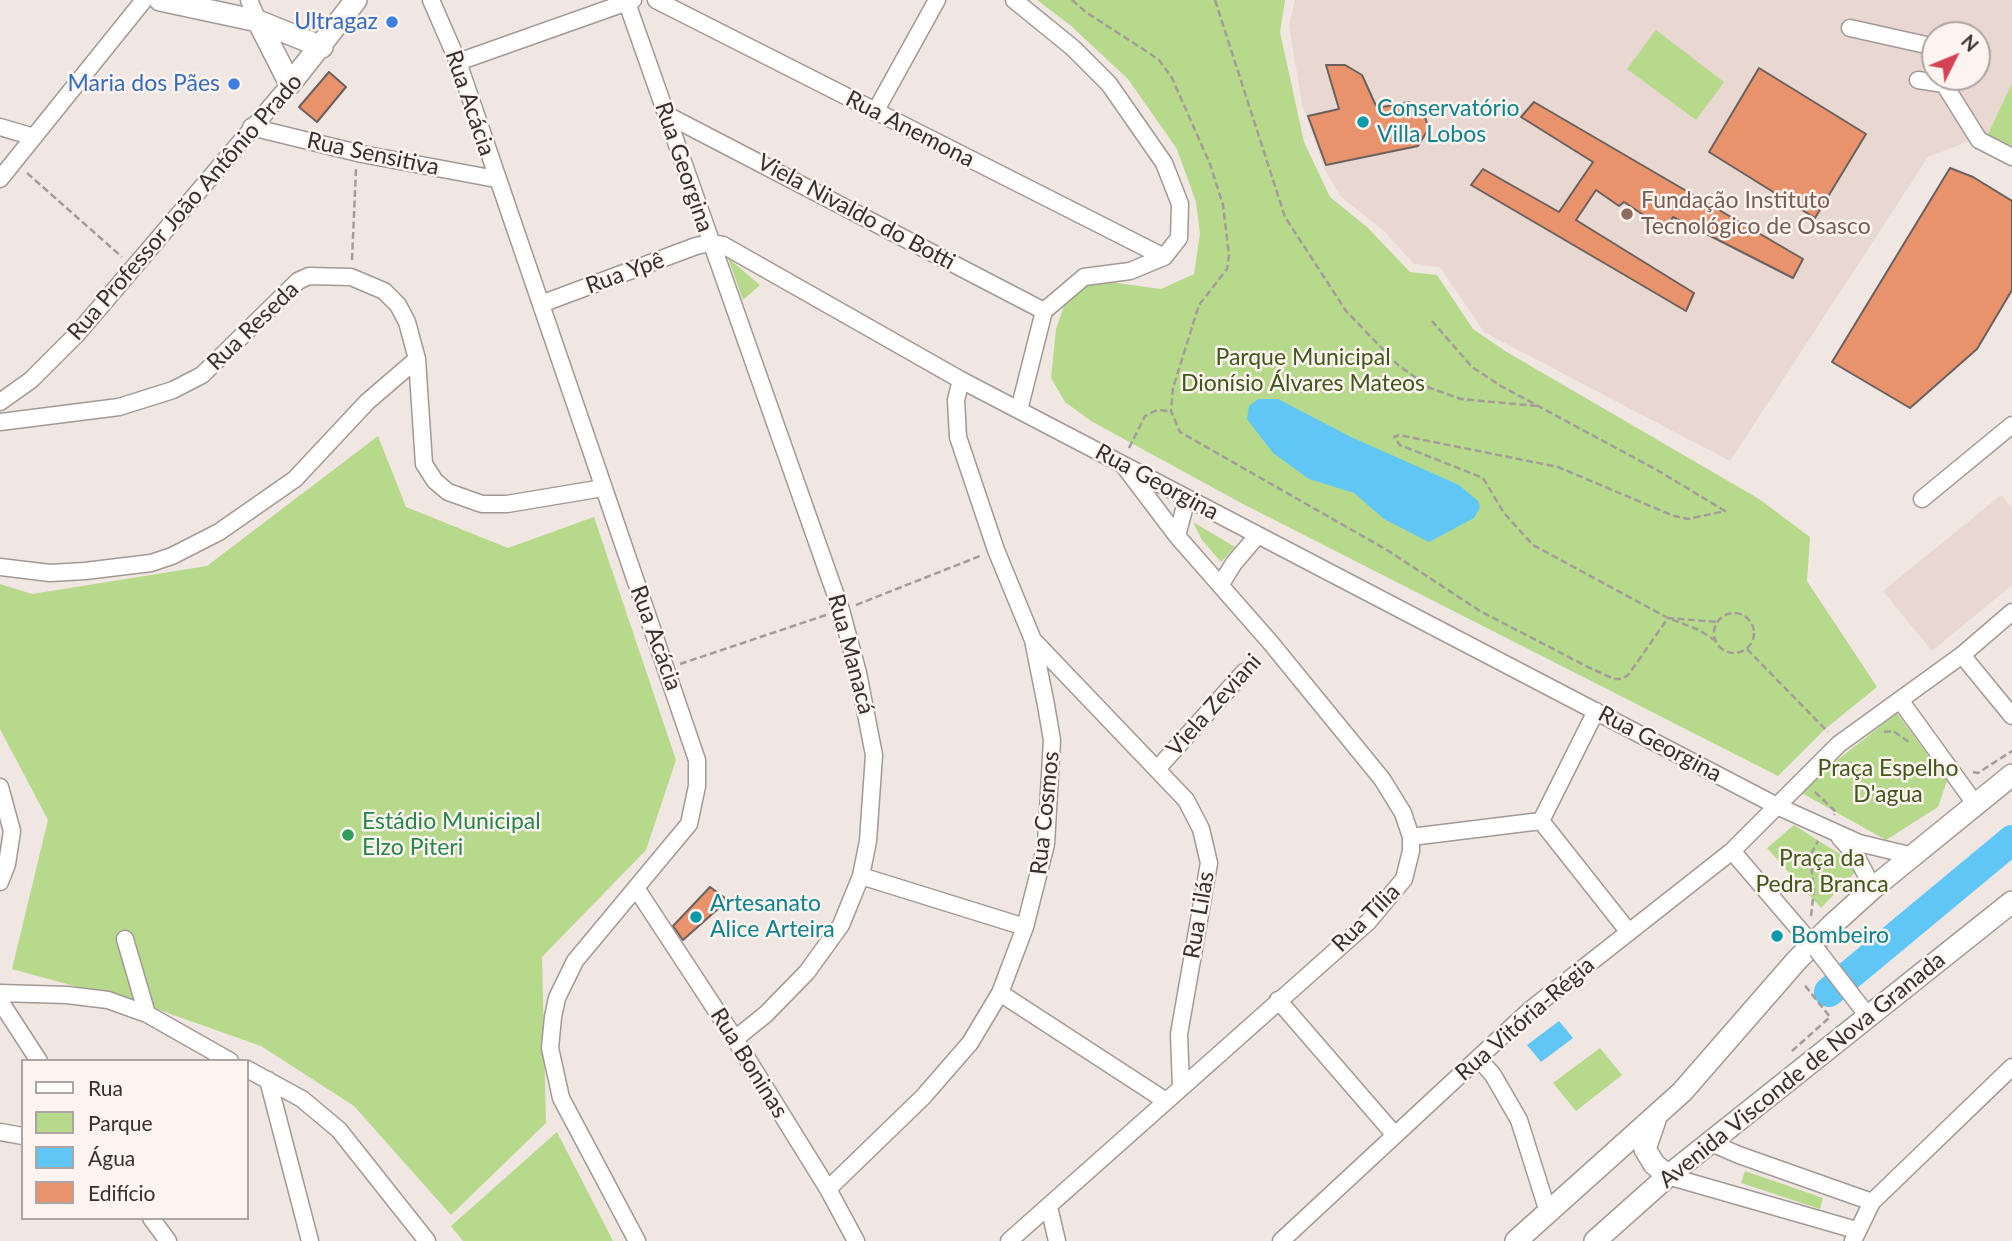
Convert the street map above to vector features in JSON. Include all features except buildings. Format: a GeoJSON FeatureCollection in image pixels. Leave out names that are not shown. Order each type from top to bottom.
{"type":"FeatureCollection","features":[{"type":"Feature","properties":{"kind":"main road"},"geometry":{"type":"LineString","coordinates":[[160,0],[258,21],[322,47]]}},
{"type":"Feature","properties":{"kind":"main road","name":"Rua Professor João Antônio Prado"},"geometry":{"type":"LineString","coordinates":[[290,84],[322,47],[356,0]]}},
{"type":"Feature","properties":{"kind":"main road"},"geometry":{"type":"LineString","coordinates":[[258,21],[290,84]]}},
{"type":"Feature","properties":{"kind":"main road"},"geometry":{"type":"LineString","coordinates":[[1516,1241],[1658,1115],[1873,888],[2012,775]]}},
{"type":"Feature","properties":{"kind":"main road","name":"Avenida Visconde de Nova Granada"},"geometry":{"type":"LineString","coordinates":[[1595,1241],[1668,1176],[1712,1143],[1865,1012],[2012,902]]}},
{"type":"Feature","properties":{"kind":"main road"},"geometry":{"type":"LineString","coordinates":[[1658,1115],[1647,1135],[1644,1149],[1654,1164],[1668,1176]]}},
{"type":"Feature","properties":{"kind":"street"},"geometry":{"type":"LineString","coordinates":[[0,178],[144,0]]}},
{"type":"Feature","properties":{"kind":"street"},"geometry":{"type":"LineString","coordinates":[[249,0],[258,21]]}},
{"type":"Feature","properties":{"kind":"street","name":"Rua Acácia"},"geometry":{"type":"LineString","coordinates":[[431,0],[458,62],[697,760],[697,786],[689,824],[595,933],[566,976],[555,1008],[550,1048],[561,1098],[637,1241]]}},
{"type":"Feature","properties":{"kind":"street","name":"Rua Anemona"},"geometry":{"type":"LineString","coordinates":[[656,0],[1164,257]]}},
{"type":"Feature","properties":{"kind":"street"},"geometry":{"type":"LineString","coordinates":[[875,112],[937,0]]}},
{"type":"Feature","properties":{"kind":"street"},"geometry":{"type":"LineString","coordinates":[[1014,0],[1073,48],[1109,84],[1164,163],[1180,204],[1180,238],[1164,257],[1130,271],[1084,277],[1045,311],[1018,410]]}},
{"type":"Feature","properties":{"kind":"street"},"geometry":{"type":"LineString","coordinates":[[458,62],[628,1]]}},
{"type":"Feature","properties":{"kind":"street","name":"Rua Georgina"},"geometry":{"type":"LineString","coordinates":[[628,1],[710,243],[739,253],[961,380],[1777,806],[1831,832],[1875,848],[1913,856]]}},
{"type":"Feature","properties":{"kind":"street"},"geometry":{"type":"LineString","coordinates":[[1850,28],[1921,44]]}},
{"type":"Feature","properties":{"kind":"street"},"geometry":{"type":"LineString","coordinates":[[1918,80],[1944,84],[1979,140],[2012,157]]}},
{"type":"Feature","properties":{"kind":"street","name":"Rua Professor João Antônio Prado"},"geometry":{"type":"LineString","coordinates":[[0,402],[46,366],[135,268],[251,127],[290,84]]}},
{"type":"Feature","properties":{"kind":"street","name":"Viela Nivaldo do Botti"},"geometry":{"type":"LineString","coordinates":[[667,115],[1045,311]]}},
{"type":"Feature","properties":{"kind":"street"},"geometry":{"type":"LineString","coordinates":[[0,127],[34,137]]}},
{"type":"Feature","properties":{"kind":"street","name":"Rua Sensitiva"},"geometry":{"type":"LineString","coordinates":[[251,127],[356,152],[496,179]]}},
{"type":"Feature","properties":{"kind":"street","name":"Rua Ypê"},"geometry":{"type":"LineString","coordinates":[[541,304],[710,243]]}},
{"type":"Feature","properties":{"kind":"street","name":"Rua Manacá"},"geometry":{"type":"LineString","coordinates":[[710,243],[841,610],[859,673],[874,755],[875,776],[868,841],[860,876],[851,903],[830,944],[766,1014],[735,1039]]}},
{"type":"Feature","properties":{"kind":"street","name":"Rua Reseda"},"geometry":{"type":"LineString","coordinates":[[0,422],[119,407],[173,390],[209,369],[298,281],[309,276],[351,277],[384,290],[398,305],[407,322],[417,359],[424,464],[435,481],[448,492],[464,500],[507,504],[603,488]]}},
{"type":"Feature","properties":{"kind":"street"},"geometry":{"type":"LineString","coordinates":[[0,567],[62,573],[151,563],[172,556],[219,532],[295,479],[367,402],[417,359]]}},
{"type":"Feature","properties":{"kind":"street","name":"Rua Cosmos"},"geometry":{"type":"LineString","coordinates":[[828,1189],[971,1043],[1000,993],[1026,927],[1046,844],[1052,740],[1033,640],[996,550],[958,437],[956,400],[961,380]]}},
{"type":"Feature","properties":{"kind":"street"},"geometry":{"type":"LineString","coordinates":[[1922,499],[2012,425]]}},
{"type":"Feature","properties":{"kind":"street"},"geometry":{"type":"LineString","coordinates":[[1122,464],[1177,536],[1221,584],[1382,779],[1403,813],[1411,837],[1541,821]]}},
{"type":"Feature","properties":{"kind":"street"},"geometry":{"type":"LineString","coordinates":[[1177,536],[1186,498]]}},
{"type":"Feature","properties":{"kind":"street"},"geometry":{"type":"LineString","coordinates":[[1221,584],[1234,563],[1257,536]]}},
{"type":"Feature","properties":{"kind":"street","name":"Rua Vitória-Régia"},"geometry":{"type":"LineString","coordinates":[[1281,1241],[1530,1010],[1732,851],[1839,744],[1962,655],[2012,612]]}},
{"type":"Feature","properties":{"kind":"street","name":"Rua Lilás"},"geometry":{"type":"LineString","coordinates":[[1033,640],[1158,768],[1192,807],[1207,849],[1209,863],[1180,1034],[1181,1087]]}},
{"type":"Feature","properties":{"kind":"street"},"geometry":{"type":"LineString","coordinates":[[1962,655],[2012,716]]}},
{"type":"Feature","properties":{"kind":"street","name":"Viela Zeviani"},"geometry":{"type":"LineString","coordinates":[[1158,768],[1244,672]]}},
{"type":"Feature","properties":{"kind":"street"},"geometry":{"type":"LineString","coordinates":[[1900,700],[1976,805]]}},
{"type":"Feature","properties":{"kind":"street"},"geometry":{"type":"LineString","coordinates":[[1541,821],[1596,710]]}},
{"type":"Feature","properties":{"kind":"street"},"geometry":{"type":"LineString","coordinates":[[0,787],[12,831],[7,864],[0,881]]}},
{"type":"Feature","properties":{"kind":"street"},"geometry":{"type":"LineString","coordinates":[[1541,821],[1628,931]]}},
{"type":"Feature","properties":{"kind":"street","name":"Rua Georgina"},"geometry":{"type":"LineString","coordinates":[[1831,832],[1855,854],[1873,888]]}},
{"type":"Feature","properties":{"kind":"street","name":"Rua Tília"},"geometry":{"type":"LineString","coordinates":[[1009,1241],[1368,922],[1396,892],[1404,879],[1411,837]]}},
{"type":"Feature","properties":{"kind":"street"},"geometry":{"type":"LineString","coordinates":[[1732,851],[1815,947],[1865,1012]]}},
{"type":"Feature","properties":{"kind":"street"},"geometry":{"type":"LineString","coordinates":[[860,876],[1026,927]]}},
{"type":"Feature","properties":{"kind":"street","name":"Rua Boninas"},"geometry":{"type":"LineString","coordinates":[[636,888],[735,1039],[828,1189],[856,1241]]}},
{"type":"Feature","properties":{"kind":"street"},"geometry":{"type":"LineString","coordinates":[[125,939],[147,1014]]}},
{"type":"Feature","properties":{"kind":"street"},"geometry":{"type":"LineString","coordinates":[[0,993],[67,995],[108,1000],[147,1014],[226,1059]]}},
{"type":"Feature","properties":{"kind":"street"},"geometry":{"type":"LineString","coordinates":[[1000,993],[1166,1101]]}},
{"type":"Feature","properties":{"kind":"street"},"geometry":{"type":"LineString","coordinates":[[1278,1000],[1394,1134]]}},
{"type":"Feature","properties":{"kind":"street"},"geometry":{"type":"LineString","coordinates":[[0,1002],[38,1059]]}},
{"type":"Feature","properties":{"kind":"street"},"geometry":{"type":"LineString","coordinates":[[1478,1058],[1493,1075],[1519,1120],[1548,1212]]}},
{"type":"Feature","properties":{"kind":"street"},"geometry":{"type":"LineString","coordinates":[[1668,1176],[1855,1236],[1872,1202],[2012,1067]]}},
{"type":"Feature","properties":{"kind":"street"},"geometry":{"type":"LineString","coordinates":[[248,1070],[302,1099],[339,1130],[427,1241]]}},
{"type":"Feature","properties":{"kind":"street"},"geometry":{"type":"LineString","coordinates":[[268,1080],[310,1241]]}},
{"type":"Feature","properties":{"kind":"street"},"geometry":{"type":"LineString","coordinates":[[0,1132],[21,1136]]}},
{"type":"Feature","properties":{"kind":"street"},"geometry":{"type":"LineString","coordinates":[[1712,1143],[1739,1156],[1872,1202]]}},
{"type":"Feature","properties":{"kind":"street"},"geometry":{"type":"LineString","coordinates":[[1049,1207],[1057,1241]]}},
{"type":"Feature","properties":{"kind":"street"},"geometry":{"type":"LineString","coordinates":[[152,1220],[168,1241]]}},
{"type":"Feature","properties":{"kind":"path"},"geometry":{"type":"LineString","coordinates":[[1072,0],[1087,13],[1159,60],[1172,78],[1210,164],[1223,205],[1229,255],[1227,269],[1199,306],[1173,388],[1171,411],[1174,424],[1185,436],[1387,550],[1480,611],[1614,679],[1629,674],[1668,618]]}},
{"type":"Feature","properties":{"kind":"path"},"geometry":{"type":"LineString","coordinates":[[1215,0],[1285,217],[1346,311],[1398,365],[1430,387],[1461,399],[1538,406]]}},
{"type":"Feature","properties":{"kind":"path"},"geometry":{"type":"LineString","coordinates":[[351,277],[356,152]]}},
{"type":"Feature","properties":{"kind":"path"},"geometry":{"type":"LineString","coordinates":[[14,162],[135,268]]}},
{"type":"Feature","properties":{"kind":"path"},"geometry":{"type":"LineString","coordinates":[[1432,321],[1472,367],[1725,511],[1681,518],[1558,467],[1399,435],[1395,441],[1483,478],[1504,513],[1533,545],[1668,618],[1699,630],[1730,653],[1748,649]]}},
{"type":"Feature","properties":{"kind":"path"},"geometry":{"type":"LineString","coordinates":[[1122,464],[1145,416],[1157,410],[1171,411]]}},
{"type":"Feature","properties":{"kind":"path"},"geometry":{"type":"LineString","coordinates":[[1668,618],[1717,622],[1735,613],[1748,618],[1754,631],[1748,649]]}},
{"type":"Feature","properties":{"kind":"path"},"geometry":{"type":"LineString","coordinates":[[1716,641],[1717,622]]}},
{"type":"Feature","properties":{"kind":"path"},"geometry":{"type":"LineString","coordinates":[[1748,649],[1839,744]]}},
{"type":"Feature","properties":{"kind":"path"},"geometry":{"type":"LineString","coordinates":[[1882,732],[1893,732],[1917,749]]}},
{"type":"Feature","properties":{"kind":"path"},"geometry":{"type":"LineString","coordinates":[[1948,766],[1978,773],[2012,751]]}},
{"type":"Feature","properties":{"kind":"path"},"geometry":{"type":"LineString","coordinates":[[1810,921],[1814,889],[1810,856],[1831,832],[1836,812],[1814,790],[1814,783]]}},
{"type":"Feature","properties":{"kind":"path"},"geometry":{"type":"LineString","coordinates":[[1799,979],[1830,1017]]}},
{"type":"Feature","properties":{"kind":"shaded area","name":"Fundação Instituto Tecnológico de Osasco"},"geometry":{"type":"Polygon","coordinates":[[[1295,0],[2012,0],[2012,83],[1988,134],[1928,157],[1730,461],[1484,332],[1440,267],[1414,264],[1384,231],[1340,196],[1324,168],[1302,104],[1289,26],[1295,0]]]}},
{"type":"Feature","properties":{"kind":"shaded area"},"geometry":{"type":"Polygon","coordinates":[[[2001,495],[2012,508],[2012,585],[1932,651],[1883,591],[2001,495]]]}},
{"type":"Feature","properties":{"kind":"green space","name":"Parque Municipal Dionísio Álvares Mateos"},"geometry":{"type":"Polygon","coordinates":[[[1037,0],[1285,0],[1280,32],[1304,142],[1330,197],[1367,227],[1410,272],[1437,275],[1473,329],[1505,351],[1759,499],[1810,537],[1807,581],[1877,687],[1825,729],[1778,776],[1243,504],[1091,421],[1065,402],[1051,378],[1056,329],[1068,295],[1095,280],[1161,289],[1194,274],[1200,234],[1196,202],[1177,149],[1128,79],[1070,25],[1037,0]]]}},
{"type":"Feature","properties":{"kind":"green space"},"geometry":{"type":"Polygon","coordinates":[[[1656,30],[1724,82],[1696,120],[1627,69],[1656,30]]]}},
{"type":"Feature","properties":{"kind":"green space"},"geometry":{"type":"Polygon","coordinates":[[[2012,83],[2012,147],[1988,134],[2012,83]]]}},
{"type":"Feature","properties":{"kind":"green space"},"geometry":{"type":"Polygon","coordinates":[[[728,258],[760,285],[743,300],[728,258]]]}},
{"type":"Feature","properties":{"kind":"green space","name":"Estádio Municipal Elzo Piteri"},"geometry":{"type":"Polygon","coordinates":[[[378,436],[406,507],[508,548],[594,517],[676,760],[646,850],[542,957],[546,1123],[451,1215],[354,1106],[261,1046],[148,1006],[12,969],[48,820],[0,729],[0,584],[32,594],[207,566],[378,436]]]}},
{"type":"Feature","properties":{"kind":"green space"},"geometry":{"type":"Polygon","coordinates":[[[1193,522],[1235,547],[1221,562],[1202,540],[1193,522]]]}},
{"type":"Feature","properties":{"kind":"green space","name":"Praça Espelho D'agua"},"geometry":{"type":"Polygon","coordinates":[[[1897,713],[1947,781],[1938,807],[1886,840],[1798,791],[1897,713]]]}},
{"type":"Feature","properties":{"kind":"green space","name":"Praça da Pedra Branca"},"geometry":{"type":"Polygon","coordinates":[[[1794,825],[1860,867],[1821,908],[1767,848],[1794,825]]]}},
{"type":"Feature","properties":{"kind":"green space"},"geometry":{"type":"Polygon","coordinates":[[[1600,1048],[1622,1075],[1576,1111],[1553,1083],[1600,1048]]]}},
{"type":"Feature","properties":{"kind":"green space"},"geometry":{"type":"Polygon","coordinates":[[[557,1132],[613,1241],[463,1241],[451,1226],[557,1132]]]}},
{"type":"Feature","properties":{"kind":"green space"},"geometry":{"type":"Polygon","coordinates":[[[1745,1171],[1823,1198],[1820,1209],[1741,1183],[1745,1171]]]}},
{"type":"Feature","properties":{"kind":"water"},"geometry":{"type":"Polygon","coordinates":[[[1258,399],[1278,399],[1351,437],[1459,485],[1478,501],[1480,508],[1474,518],[1429,542],[1384,519],[1354,493],[1309,479],[1273,453],[1247,419],[1249,406],[1258,399]]]}},
{"type":"Feature","properties":{"kind":"water"},"geometry":{"type":"Polygon","coordinates":[[[1559,1021],[1573,1038],[1541,1062],[1527,1045],[1559,1021]]]}},
{"type":"Feature","properties":{"kind":"waterway"},"geometry":{"type":"LineString","coordinates":[[1829,992],[2012,840]]}},
{"type":"Feature","properties":{"kind":"place","name":"Ultragaz"},"geometry":{"type":"Point","coordinates":[392,22]}},
{"type":"Feature","properties":{"kind":"place","name":"Maria dos Pães"},"geometry":{"type":"Point","coordinates":[234,84]}},
{"type":"Feature","properties":{"kind":"place","name":"Conservatório Villa Lobos"},"geometry":{"type":"Point","coordinates":[1363,122]}},
{"type":"Feature","properties":{"kind":"place","name":"Fundação Instituto Tecnológico de Osasco"},"geometry":{"type":"Point","coordinates":[1627,214]}},
{"type":"Feature","properties":{"kind":"place","name":"Estádio Municipal Elzo Piteri"},"geometry":{"type":"Point","coordinates":[348,835]}},
{"type":"Feature","properties":{"kind":"place","name":"Artesanato Alice Arteira"},"geometry":{"type":"Point","coordinates":[696,917]}},
{"type":"Feature","properties":{"kind":"place","name":"Bombeiro"},"geometry":{"type":"Point","coordinates":[1777,936]}}]}
